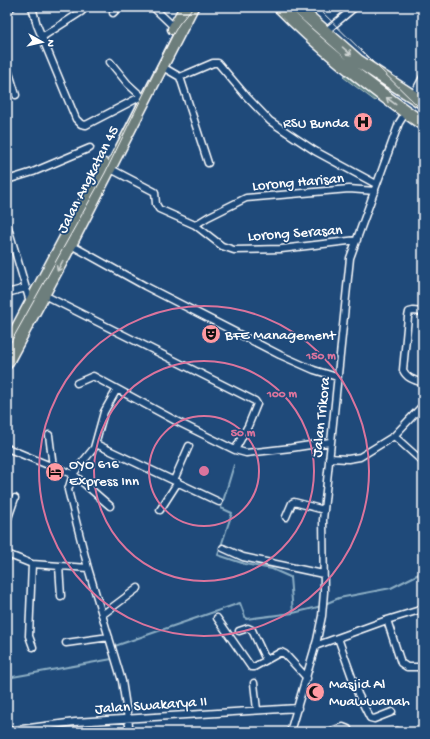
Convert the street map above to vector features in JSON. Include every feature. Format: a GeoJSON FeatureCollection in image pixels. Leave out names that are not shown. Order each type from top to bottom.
{"type":"FeatureCollection","features":[{"type":"Feature","properties":{"kind":"highway"},"geometry":{"type":"LineString","coordinates":[[280,7],[298,25],[340,61],[423,124]]}},
{"type":"Feature","properties":{"kind":"highway"},"geometry":{"type":"LineString","coordinates":[[297,7],[358,61],[423,103]]}},
{"type":"Feature","properties":{"kind":"main road","name":"Jalan Angkatan 45"},"geometry":{"type":"LineString","coordinates":[[7,346],[68,233],[185,7]]}},
{"type":"Feature","properties":{"kind":"main road","name":"Jalan Angkatan 45"},"geometry":{"type":"LineString","coordinates":[[7,364],[71,245],[192,7]]}},
{"type":"Feature","properties":{"kind":"street"},"geometry":{"type":"LineString","coordinates":[[7,9],[12,7]]}},
{"type":"Feature","properties":{"kind":"street"},"geometry":{"type":"LineString","coordinates":[[32,7],[37,25],[76,119],[81,124],[86,125],[139,97],[110,62]]}},
{"type":"Feature","properties":{"kind":"street"},"geometry":{"type":"LineString","coordinates":[[42,37],[81,12],[86,7]]}},
{"type":"Feature","properties":{"kind":"street"},"geometry":{"type":"LineString","coordinates":[[113,13],[119,7]]}},
{"type":"Feature","properties":{"kind":"street"},"geometry":{"type":"LineString","coordinates":[[153,7],[174,27]]}},
{"type":"Feature","properties":{"kind":"street"},"geometry":{"type":"LineString","coordinates":[[325,32],[355,7]]}},
{"type":"Feature","properties":{"kind":"street"},"geometry":{"type":"LineString","coordinates":[[180,77],[213,62],[218,63],[270,121],[315,151],[376,187]]}},
{"type":"Feature","properties":{"kind":"street"},"geometry":{"type":"LineString","coordinates":[[7,66],[16,95]]}},
{"type":"Feature","properties":{"kind":"street"},"geometry":{"type":"LineString","coordinates":[[161,66],[180,77],[208,163]]}},
{"type":"Feature","properties":{"kind":"street"},"geometry":{"type":"LineString","coordinates":[[413,96],[423,77]]}},
{"type":"Feature","properties":{"kind":"street","name":"Jalan Trikora"},"geometry":{"type":"LineString","coordinates":[[290,732],[316,646],[322,616],[324,510],[350,258],[399,123],[406,112]]}},
{"type":"Feature","properties":{"kind":"street"},"geometry":{"type":"LineString","coordinates":[[7,180],[33,172],[90,148]]}},
{"type":"Feature","properties":{"kind":"street"},"geometry":{"type":"LineString","coordinates":[[109,168],[155,192],[156,204],[159,209],[195,225]]}},
{"type":"Feature","properties":{"kind":"street","name":"Lorong Harisan"},"geometry":{"type":"LineString","coordinates":[[195,225],[208,216],[246,198],[376,187]]}},
{"type":"Feature","properties":{"kind":"street"},"geometry":{"type":"LineString","coordinates":[[7,225],[30,302]]}},
{"type":"Feature","properties":{"kind":"street","name":"Lorong Serasan"},"geometry":{"type":"LineString","coordinates":[[195,225],[222,246],[234,250],[281,249],[357,240]]}},
{"type":"Feature","properties":{"kind":"street"},"geometry":{"type":"LineString","coordinates":[[71,245],[145,286],[280,355],[314,370],[337,377]]}},
{"type":"Feature","properties":{"kind":"street"},"geometry":{"type":"LineString","coordinates":[[7,293],[26,288]]}},
{"type":"Feature","properties":{"kind":"street"},"geometry":{"type":"LineString","coordinates":[[44,295],[255,401],[257,408],[235,450]]}},
{"type":"Feature","properties":{"kind":"street"},"geometry":{"type":"LineString","coordinates":[[423,312],[409,312],[403,370],[405,375],[409,378],[423,384]]}},
{"type":"Feature","properties":{"kind":"street"},"geometry":{"type":"LineString","coordinates":[[77,383],[93,376],[176,421],[235,450],[246,453],[330,442]]}},
{"type":"Feature","properties":{"kind":"street"},"geometry":{"type":"LineString","coordinates":[[117,389],[104,412],[96,444],[73,474],[68,490],[88,568],[122,681],[130,732]]}},
{"type":"Feature","properties":{"kind":"street"},"geometry":{"type":"LineString","coordinates":[[329,458],[348,460],[360,457],[394,436],[423,405]]}},
{"type":"Feature","properties":{"kind":"street"},"geometry":{"type":"LineString","coordinates":[[49,435],[53,467]]}},
{"type":"Feature","properties":{"kind":"street"},"geometry":{"type":"LineString","coordinates":[[394,436],[423,462]]}},
{"type":"Feature","properties":{"kind":"street"},"geometry":{"type":"LineString","coordinates":[[96,444],[219,502]]}},
{"type":"Feature","properties":{"kind":"street"},"geometry":{"type":"LineString","coordinates":[[160,510],[176,481],[188,446]]}},
{"type":"Feature","properties":{"kind":"street"},"geometry":{"type":"LineString","coordinates":[[7,448],[73,474],[110,506]]}},
{"type":"Feature","properties":{"kind":"street"},"geometry":{"type":"LineString","coordinates":[[7,521],[15,498]]}},
{"type":"Feature","properties":{"kind":"street"},"geometry":{"type":"LineString","coordinates":[[286,517],[292,503],[294,502],[324,510]]}},
{"type":"Feature","properties":{"kind":"street"},"geometry":{"type":"LineString","coordinates":[[223,548],[243,557],[323,574]]}},
{"type":"Feature","properties":{"kind":"street"},"geometry":{"type":"LineString","coordinates":[[7,554],[32,564],[88,568]]}},
{"type":"Feature","properties":{"kind":"street"},"geometry":{"type":"LineString","coordinates":[[32,564],[29,636],[33,647]]}},
{"type":"Feature","properties":{"kind":"street"},"geometry":{"type":"LineString","coordinates":[[59,566],[61,596]]}},
{"type":"Feature","properties":{"kind":"street"},"geometry":{"type":"LineString","coordinates":[[102,615],[138,588]]}},
{"type":"Feature","properties":{"kind":"street"},"geometry":{"type":"LineString","coordinates":[[316,646],[387,620],[423,609]]}},
{"type":"Feature","properties":{"kind":"street"},"geometry":{"type":"LineString","coordinates":[[216,618],[252,667],[281,652],[285,654],[307,678]]}},
{"type":"Feature","properties":{"kind":"street"},"geometry":{"type":"LineString","coordinates":[[387,620],[401,663],[407,667],[423,668]]}},
{"type":"Feature","properties":{"kind":"street"},"geometry":{"type":"LineString","coordinates":[[239,630],[248,628],[252,630],[266,660]]}},
{"type":"Feature","properties":{"kind":"street"},"geometry":{"type":"LineString","coordinates":[[66,643],[109,637]]}},
{"type":"Feature","properties":{"kind":"street"},"geometry":{"type":"LineString","coordinates":[[338,638],[358,694],[370,718],[374,719],[392,712]]}},
{"type":"Feature","properties":{"kind":"street"},"geometry":{"type":"LineString","coordinates":[[254,683],[257,710]]}},
{"type":"Feature","properties":{"kind":"street","name":"Jalan Swakarya II"},"geometry":{"type":"LineString","coordinates":[[7,731],[75,722],[128,720],[298,708]]}},
{"type":"Feature","properties":{"kind":"street"},"geometry":{"type":"LineString","coordinates":[[328,732],[343,727],[348,729],[349,732]]}},
{"type":"Feature","properties":{"kind":"green space"},"geometry":{"type":"Polygon","coordinates":[[[345,75],[377,99],[375,101],[343,77],[345,75]]]}},
{"type":"Feature","properties":{"kind":"waterway"},"geometry":{"type":"LineString","coordinates":[[234,465],[221,508],[232,513],[218,555],[245,564],[272,569],[290,577],[293,613],[321,606]]}},
{"type":"Feature","properties":{"kind":"waterway"},"geometry":{"type":"LineString","coordinates":[[325,604],[339,598],[391,588],[423,572]]}},
{"type":"Feature","properties":{"kind":"waterway"},"geometry":{"type":"LineString","coordinates":[[112,647],[240,603],[246,619],[293,613]]}},
{"type":"Feature","properties":{"kind":"waterway"},"geometry":{"type":"LineString","coordinates":[[7,678],[112,659],[112,656]]}},
{"type":"Feature","properties":{"kind":"tram line"},"geometry":{"type":"LineString","coordinates":[[7,349],[105,173],[172,36],[179,24],[193,7]]}},
{"type":"Feature","properties":{"kind":"tram line"},"geometry":{"type":"LineString","coordinates":[[317,7],[423,111]]}},
{"type":"Feature","properties":{"kind":"place","name":"RSU Bunda"},"geometry":{"type":"Point","coordinates":[363,122]}},
{"type":"Feature","properties":{"kind":"place","name":"BFE Management"},"geometry":{"type":"Point","coordinates":[211,334]}},
{"type":"Feature","properties":{"kind":"place","name":"OYO 616 Express Inn"},"geometry":{"type":"Point","coordinates":[55,472]}},
{"type":"Feature","properties":{"kind":"place","name":"Masjid Al Muawwanah"},"geometry":{"type":"Point","coordinates":[315,692]}}]}
